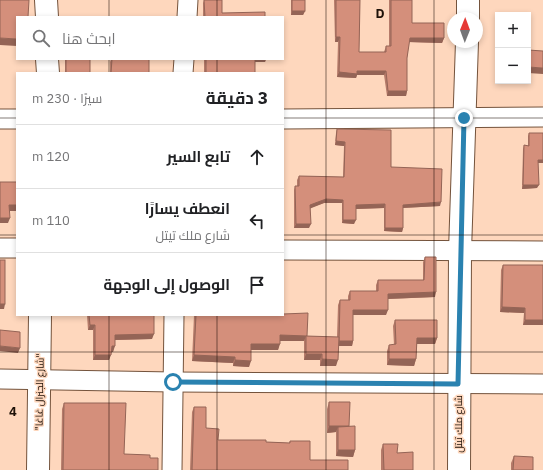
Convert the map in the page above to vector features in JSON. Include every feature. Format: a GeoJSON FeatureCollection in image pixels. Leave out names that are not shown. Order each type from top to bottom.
{"type":"FeatureCollection","features":[{"type":"Feature","properties":{"kind":"main road"},"geometry":{"type":"LineString","coordinates":[[46,0],[47,16]]}},
{"type":"Feature","properties":{"kind":"main road","name":"شارع ملك تيتل"},"geometry":{"type":"LineString","coordinates":[[458,470],[460,251],[467,48]]}},
{"type":"Feature","properties":{"kind":"main road"},"geometry":{"type":"LineString","coordinates":[[47,60],[48,72]]}},
{"type":"Feature","properties":{"kind":"main road","name":"\"شارع الجنرال غاغا\""},"geometry":{"type":"LineString","coordinates":[[38,470],[40,316]]}},
{"type":"Feature","properties":{"kind":"street"},"geometry":{"type":"LineString","coordinates":[[187,16],[188,0]]}},
{"type":"Feature","properties":{"kind":"street"},"geometry":{"type":"LineString","coordinates":[[183,72],[184,60]]}},
{"type":"Feature","properties":{"kind":"street"},"geometry":{"type":"LineString","coordinates":[[284,119],[543,117]]}},
{"type":"Feature","properties":{"kind":"street"},"geometry":{"type":"LineString","coordinates":[[0,119],[16,119]]}},
{"type":"Feature","properties":{"kind":"street"},"geometry":{"type":"LineString","coordinates":[[0,248],[16,248]]}},
{"type":"Feature","properties":{"kind":"street"},"geometry":{"type":"LineString","coordinates":[[284,250],[543,251]]}},
{"type":"Feature","properties":{"kind":"street"},"geometry":{"type":"LineString","coordinates":[[172,470],[174,316]]}},
{"type":"Feature","properties":{"kind":"street"},"geometry":{"type":"LineString","coordinates":[[0,379],[173,382],[543,384]]}},
{"type":"Feature","properties":{"kind":"building"},"geometry":{"type":"Polygon","coordinates":[[[0,0],[29,0],[28,16],[16,16],[16,39],[0,38],[0,0]]]}},
{"type":"Feature","properties":{"kind":"building"},"geometry":{"type":"Polygon","coordinates":[[[204,0],[222,0],[222,13],[265,12],[265,16],[205,16],[204,0]]]}},
{"type":"Feature","properties":{"kind":"building"},"geometry":{"type":"Polygon","coordinates":[[[292,0],[305,0],[305,11],[292,11],[292,0]]]}},
{"type":"Feature","properties":{"kind":"building"},"geometry":{"type":"Polygon","coordinates":[[[336,0],[360,0],[359,52],[386,52],[386,46],[391,46],[391,0],[412,0],[412,23],[444,23],[444,38],[410,38],[407,58],[407,91],[388,91],[386,71],[357,71],[357,74],[339,72],[340,37],[336,37],[336,0]]]}},
{"type":"Feature","properties":{"kind":"building"},"geometry":{"type":"Polygon","coordinates":[[[531,50],[543,51],[543,68],[531,67],[531,50]]]}},
{"type":"Feature","properties":{"kind":"building"},"geometry":{"type":"Polygon","coordinates":[[[66,60],[90,60],[90,72],[66,72],[66,60]]]}},
{"type":"Feature","properties":{"kind":"building"},"geometry":{"type":"Polygon","coordinates":[[[112,60],[149,60],[149,72],[111,72],[112,60]]]}},
{"type":"Feature","properties":{"kind":"building"},"geometry":{"type":"Polygon","coordinates":[[[206,60],[255,60],[255,72],[206,72],[206,60]]]}},
{"type":"Feature","properties":{"kind":"building"},"geometry":{"type":"Polygon","coordinates":[[[337,129],[391,130],[391,167],[442,169],[441,202],[403,205],[403,228],[385,228],[385,204],[356,205],[356,220],[343,220],[343,200],[326,199],[310,205],[311,224],[296,224],[295,186],[299,186],[299,176],[344,177],[345,142],[336,141],[337,129]]]}},
{"type":"Feature","properties":{"kind":"building"},"geometry":{"type":"Polygon","coordinates":[[[529,133],[543,133],[543,160],[538,160],[539,185],[523,185],[524,145],[529,146],[529,133]]]}},
{"type":"Feature","properties":{"kind":"building"},"geometry":{"type":"Polygon","coordinates":[[[0,182],[16,182],[16,205],[9,205],[10,218],[0,218],[0,182]]]}},
{"type":"Feature","properties":{"kind":"building"},"geometry":{"type":"Polygon","coordinates":[[[425,257],[436,257],[436,292],[388,294],[388,310],[353,310],[353,341],[339,341],[340,300],[350,300],[350,291],[378,291],[378,280],[424,280],[425,257]]]}},
{"type":"Feature","properties":{"kind":"building"},"geometry":{"type":"Polygon","coordinates":[[[0,260],[5,260],[5,304],[0,304],[0,260]]]}},
{"type":"Feature","properties":{"kind":"building"},"geometry":{"type":"Polygon","coordinates":[[[503,265],[543,265],[543,320],[525,320],[525,308],[502,307],[503,265]]]}},
{"type":"Feature","properties":{"kind":"building"},"geometry":{"type":"Polygon","coordinates":[[[308,313],[307,336],[280,335],[280,344],[251,344],[251,361],[235,360],[235,357],[194,355],[196,316],[284,316],[284,314],[308,313]]]}},
{"type":"Feature","properties":{"kind":"building"},"geometry":{"type":"Polygon","coordinates":[[[89,316],[154,316],[154,334],[115,335],[115,346],[112,346],[111,355],[95,355],[95,325],[90,325],[89,316]]]}},
{"type":"Feature","properties":{"kind":"building"},"geometry":{"type":"Polygon","coordinates":[[[395,320],[437,320],[437,338],[417,338],[416,359],[389,359],[389,345],[396,344],[395,320]]]}},
{"type":"Feature","properties":{"kind":"building"},"geometry":{"type":"Polygon","coordinates":[[[0,330],[20,332],[20,348],[0,346],[0,330]]]}},
{"type":"Feature","properties":{"kind":"building"},"geometry":{"type":"Polygon","coordinates":[[[306,336],[339,337],[338,360],[322,359],[322,354],[306,354],[306,336]]]}},
{"type":"Feature","properties":{"kind":"building"},"geometry":{"type":"Polygon","coordinates":[[[329,402],[350,402],[349,426],[329,426],[329,402]]]}},
{"type":"Feature","properties":{"kind":"building"},"geometry":{"type":"Polygon","coordinates":[[[64,403],[126,403],[124,454],[150,455],[150,458],[158,458],[158,470],[63,470],[64,403]]]}},
{"type":"Feature","properties":{"kind":"building"},"geometry":{"type":"Polygon","coordinates":[[[194,407],[206,407],[206,428],[219,429],[218,440],[266,440],[266,442],[290,443],[290,441],[310,441],[310,460],[348,460],[348,470],[192,470],[194,407]]]}},
{"type":"Feature","properties":{"kind":"building"},"geometry":{"type":"Polygon","coordinates":[[[355,426],[355,450],[338,450],[338,427],[355,426]]]}},
{"type":"Feature","properties":{"kind":"building"},"geometry":{"type":"Polygon","coordinates":[[[383,444],[398,444],[397,453],[413,452],[413,470],[384,470],[383,444]]]}},
{"type":"Feature","properties":{"kind":"building"},"geometry":{"type":"Polygon","coordinates":[[[514,456],[533,457],[533,470],[513,470],[514,456]]]}},
{"type":"Feature","properties":{"kind":"route"},"geometry":{"type":"LineString","coordinates":[[173,382],[458,384],[464,118]]}}]}
